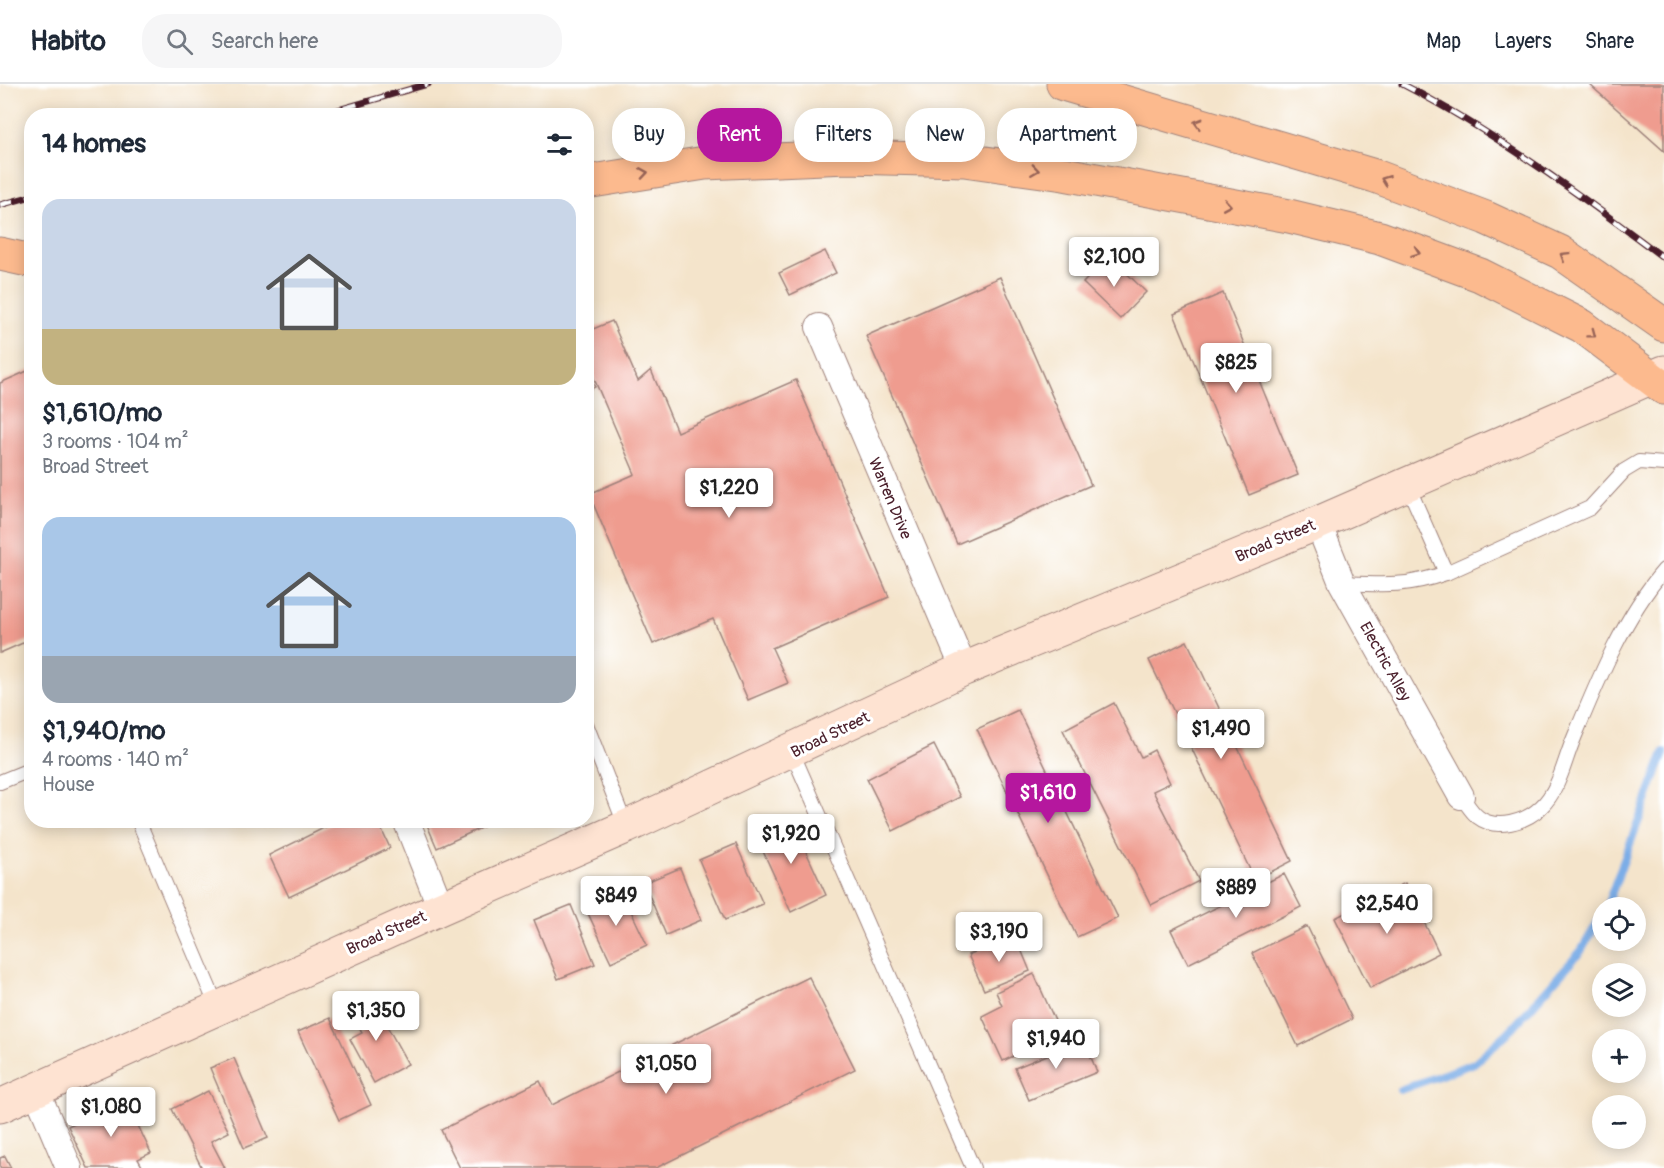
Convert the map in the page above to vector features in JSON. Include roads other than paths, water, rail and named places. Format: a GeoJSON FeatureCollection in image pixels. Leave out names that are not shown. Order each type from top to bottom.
{"type":"FeatureCollection","features":[{"type":"Feature","properties":{"kind":"main road"},"geometry":{"type":"LineString","coordinates":[[1063,84],[1375,176],[1486,218],[1560,252],[1664,325]]}},
{"type":"Feature","properties":{"kind":"main road"},"geometry":{"type":"LineString","coordinates":[[594,182],[705,163],[847,157],[964,160],[1064,174],[1289,216],[1380,238],[1480,275],[1582,326],[1659,379]]}},
{"type":"Feature","properties":{"kind":"main road"},"geometry":{"type":"LineString","coordinates":[[0,254],[24,259]]}},
{"type":"Feature","properties":{"kind":"main road","name":"Broad Street"},"geometry":{"type":"LineString","coordinates":[[0,1106],[792,752],[964,669],[1659,379]]}},
{"type":"Feature","properties":{"kind":"street","name":"Warren Drive"},"geometry":{"type":"LineString","coordinates":[[819,327],[964,669]]}},
{"type":"Feature","properties":{"kind":"street","name":"Electric Alley"},"geometry":{"type":"LineString","coordinates":[[1318,523],[1342,583],[1461,796]]}},
{"type":"Feature","properties":{"kind":"street"},"geometry":{"type":"LineString","coordinates":[[409,828],[441,908]]}},
{"type":"Feature","properties":{"kind":"street"},"geometry":{"type":"LineString","coordinates":[[36,1090],[69,1168]]}},
{"type":"Feature","properties":{"kind":"lane"},"geometry":{"type":"LineString","coordinates":[[1342,583],[1397,585],[1419,583],[1446,573],[1590,507],[1623,471],[1639,462],[1664,464]]}},
{"type":"Feature","properties":{"kind":"lane"},"geometry":{"type":"LineString","coordinates":[[1407,483],[1446,573]]}},
{"type":"Feature","properties":{"kind":"lane"},"geometry":{"type":"LineString","coordinates":[[1461,796],[1477,817],[1489,823],[1504,824],[1524,819],[1540,808],[1561,775],[1573,739],[1631,614],[1664,570]]}},
{"type":"Feature","properties":{"kind":"lane"},"geometry":{"type":"LineString","coordinates":[[594,745],[626,827]]}},
{"type":"Feature","properties":{"kind":"lane"},"geometry":{"type":"LineString","coordinates":[[792,752],[973,1168]]}},
{"type":"Feature","properties":{"kind":"lane"},"geometry":{"type":"LineString","coordinates":[[0,782],[24,773]]}},
{"type":"Feature","properties":{"kind":"lane"},"geometry":{"type":"LineString","coordinates":[[141,828],[218,1009]]}},
{"type":"Feature","properties":{"kind":"waterway"},"geometry":{"type":"LineString","coordinates":[[1610,897],[1664,753]]}},
{"type":"Feature","properties":{"kind":"waterway"},"geometry":{"type":"LineString","coordinates":[[1400,1090],[1474,1063],[1510,1031],[1581,951],[1592,932]]}},
{"type":"Feature","properties":{"kind":"railway"},"geometry":{"type":"LineString","coordinates":[[345,108],[428,84]]}},
{"type":"Feature","properties":{"kind":"railway"},"geometry":{"type":"LineString","coordinates":[[1402,84],[1504,144],[1569,188],[1664,258]]}},
{"type":"Feature","properties":{"kind":"railway"},"geometry":{"type":"LineString","coordinates":[[0,205],[24,198]]}}]}
